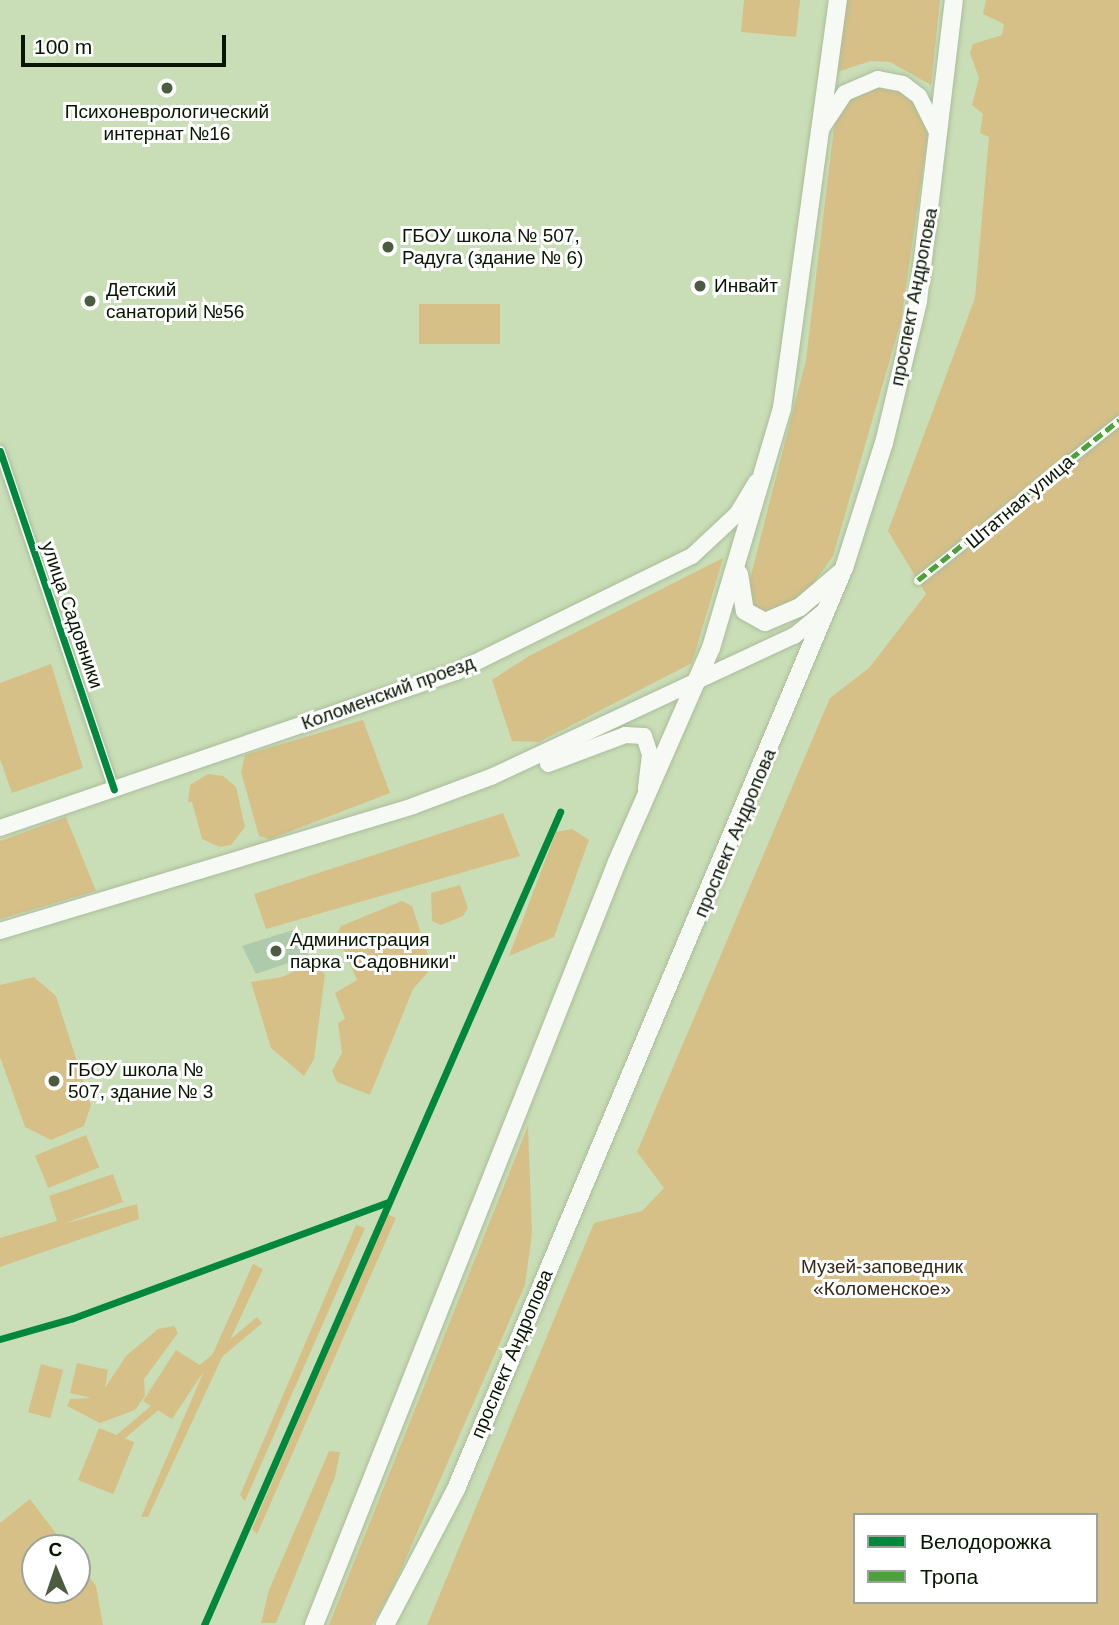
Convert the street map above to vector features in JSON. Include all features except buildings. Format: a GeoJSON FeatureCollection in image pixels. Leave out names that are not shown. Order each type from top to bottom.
{"type":"FeatureCollection","features":[{"type":"Feature","properties":{"kind":"main road"},"geometry":{"type":"LineString","coordinates":[[314,1625],[646,792],[695,678],[711,648],[767,464],[793,347],[838,0]]}},
{"type":"Feature","properties":{"kind":"main road","name":"проспект Андропова"},"geometry":{"type":"LineString","coordinates":[[385,1625],[456,1489],[844,568],[884,443],[915,317],[941,143],[954,0]]}},
{"type":"Feature","properties":{"kind":"main road"},"geometry":{"type":"LineString","coordinates":[[821,129],[845,93],[884,79],[903,84],[923,100],[941,143]]}},
{"type":"Feature","properties":{"kind":"main road","name":"Коломенский проезд"},"geometry":{"type":"LineString","coordinates":[[0,828],[456,672],[680,562],[708,545],[737,514],[767,464]]}},
{"type":"Feature","properties":{"kind":"main road"},"geometry":{"type":"LineString","coordinates":[[739,560],[741,603],[749,616],[765,622],[800,607],[844,568]]}},
{"type":"Feature","properties":{"kind":"main road"},"geometry":{"type":"LineString","coordinates":[[0,930],[414,806],[532,761],[695,678],[794,636],[829,608]]}},
{"type":"Feature","properties":{"kind":"main road"},"geometry":{"type":"LineString","coordinates":[[532,761],[547,765],[625,735],[644,736],[650,755],[646,792]]}},
{"type":"Feature","properties":{"kind":"street","name":"Штатная улица"},"geometry":{"type":"LineString","coordinates":[[918,580],[1119,420]]}},
{"type":"Feature","properties":{"kind":"street","name":"улица Садовники"},"geometry":{"type":"LineString","coordinates":[[0,452],[114,789]]}},
{"type":"Feature","properties":{"kind":"green space"},"geometry":{"type":"Polygon","coordinates":[[[744,0],[800,0],[796,37],[741,32],[744,0]]]}},
{"type":"Feature","properties":{"kind":"green space"},"geometry":{"type":"Polygon","coordinates":[[[843,0],[940,0],[931,85],[890,62],[871,61],[837,72],[843,0]]]}},
{"type":"Feature","properties":{"kind":"green space","name":"Музей-заповедник «Коломенское»"},"geometry":{"type":"Polygon","coordinates":[[[986,0],[1119,0],[1119,1625],[427,1625],[594,1223],[642,1211],[664,1188],[637,1152],[830,698],[869,668],[926,594],[888,531],[975,298],[989,137],[980,133],[983,114],[972,105],[979,78],[970,53],[973,44],[1002,35],[1004,24],[983,14],[986,0]]]}},
{"type":"Feature","properties":{"kind":"green space"},"geometry":{"type":"Polygon","coordinates":[[[874,87],[902,92],[918,104],[929,128],[901,321],[833,556],[808,591],[783,610],[762,614],[747,598],[806,360],[835,119],[844,101],[874,87]]]}},
{"type":"Feature","properties":{"kind":"green space"},"geometry":{"type":"Polygon","coordinates":[[[419,304],[500,304],[500,344],[419,344],[419,304]]]}},
{"type":"Feature","properties":{"kind":"green space"},"geometry":{"type":"Polygon","coordinates":[[[723,558],[692,663],[539,742],[512,741],[492,680],[529,656],[723,558]]]}},
{"type":"Feature","properties":{"kind":"green space"},"geometry":{"type":"Polygon","coordinates":[[[51,664],[83,768],[12,793],[0,759],[0,683],[51,664]]]}},
{"type":"Feature","properties":{"kind":"green space"},"geometry":{"type":"Polygon","coordinates":[[[363,720],[390,793],[270,839],[259,836],[241,772],[245,755],[363,720]]]}},
{"type":"Feature","properties":{"kind":"green space"},"geometry":{"type":"Polygon","coordinates":[[[208,774],[223,776],[236,787],[245,827],[231,845],[220,847],[202,839],[192,802],[188,802],[190,785],[208,774]]]}},
{"type":"Feature","properties":{"kind":"green space"},"geometry":{"type":"Polygon","coordinates":[[[503,813],[520,856],[266,929],[254,894],[503,813]]]}},
{"type":"Feature","properties":{"kind":"green space"},"geometry":{"type":"Polygon","coordinates":[[[66,817],[96,891],[0,919],[0,841],[66,817]]]}},
{"type":"Feature","properties":{"kind":"green space"},"geometry":{"type":"Polygon","coordinates":[[[572,829],[589,840],[554,937],[509,956],[556,832],[572,829]]]}},
{"type":"Feature","properties":{"kind":"green space"},"geometry":{"type":"Polygon","coordinates":[[[460,885],[468,908],[463,916],[441,925],[432,921],[431,893],[460,885]]]}},
{"type":"Feature","properties":{"kind":"green space"},"geometry":{"type":"Polygon","coordinates":[[[402,901],[412,906],[429,958],[428,972],[413,989],[370,1095],[337,1082],[332,1071],[342,1053],[338,1023],[345,1019],[335,993],[357,980],[337,933],[341,926],[402,901]]]}},
{"type":"Feature","properties":{"kind":"green space"},"geometry":{"type":"Polygon","coordinates":[[[310,964],[325,974],[314,1059],[304,1076],[271,1048],[251,982],[282,977],[310,964]]]}},
{"type":"Feature","properties":{"kind":"green space"},"geometry":{"type":"Polygon","coordinates":[[[34,977],[56,996],[91,1105],[84,1126],[51,1140],[25,1127],[0,1057],[0,985],[34,977]]]}},
{"type":"Feature","properties":{"kind":"green space"},"geometry":{"type":"Polygon","coordinates":[[[528,1126],[532,1234],[525,1285],[393,1588],[372,1625],[329,1625],[528,1126]]]}},
{"type":"Feature","properties":{"kind":"green space"},"geometry":{"type":"Polygon","coordinates":[[[86,1135],[99,1167],[48,1188],[35,1156],[86,1135]]]}},
{"type":"Feature","properties":{"kind":"green space"},"geometry":{"type":"Polygon","coordinates":[[[113,1174],[123,1202],[63,1224],[137,1204],[139,1219],[0,1267],[0,1238],[57,1221],[49,1196],[113,1174]]]}},
{"type":"Feature","properties":{"kind":"green space"},"geometry":{"type":"Polygon","coordinates":[[[387,1214],[396,1218],[257,1534],[252,1529],[387,1214]]]}},
{"type":"Feature","properties":{"kind":"green space"},"geometry":{"type":"Polygon","coordinates":[[[356,1225],[365,1228],[245,1501],[240,1495],[356,1225]]]}},
{"type":"Feature","properties":{"kind":"green space"},"geometry":{"type":"Polygon","coordinates":[[[253,1264],[263,1269],[148,1517],[141,1517],[204,1371],[172,1419],[143,1401],[176,1350],[206,1369],[253,1264]]]}},
{"type":"Feature","properties":{"kind":"green space"},"geometry":{"type":"Polygon","coordinates":[[[257,1317],[262,1323],[90,1468],[85,1462],[257,1317]]]}},
{"type":"Feature","properties":{"kind":"green space"},"geometry":{"type":"Polygon","coordinates":[[[174,1326],[178,1333],[144,1379],[145,1396],[135,1410],[100,1423],[67,1406],[70,1399],[91,1398],[70,1393],[77,1363],[108,1370],[105,1388],[126,1356],[158,1329],[174,1326]]]}},
{"type":"Feature","properties":{"kind":"green space"},"geometry":{"type":"Polygon","coordinates":[[[41,1364],[63,1370],[50,1418],[28,1412],[41,1364]]]}},
{"type":"Feature","properties":{"kind":"green space"},"geometry":{"type":"Polygon","coordinates":[[[99,1428],[134,1442],[113,1494],[78,1480],[99,1428]]]}},
{"type":"Feature","properties":{"kind":"green space"},"geometry":{"type":"Polygon","coordinates":[[[329,1451],[340,1452],[335,1477],[276,1623],[261,1623],[269,1590],[329,1451]]]}},
{"type":"Feature","properties":{"kind":"green space"},"geometry":{"type":"Polygon","coordinates":[[[30,1499],[56,1534],[21,1534],[21,1604],[91,1604],[91,1579],[96,1586],[103,1625],[0,1625],[0,1523],[30,1499]]]}},
{"type":"Feature","properties":{"kind":"marked path"},"geometry":{"type":"LineString","coordinates":[[918,580],[1119,420]]}},
{"type":"Feature","properties":{"kind":"cycle path"},"geometry":{"type":"LineString","coordinates":[[0,451],[114,789]]}},
{"type":"Feature","properties":{"kind":"cycle path"},"geometry":{"type":"LineString","coordinates":[[204,1625],[560,812]]}},
{"type":"Feature","properties":{"kind":"cycle path"},"geometry":{"type":"LineString","coordinates":[[0,1339],[73,1318],[388,1202]]}},
{"type":"Feature","properties":{"kind":"place","name":"Психоневрологический интернат №16"},"geometry":{"type":"Point","coordinates":[167,88]}},
{"type":"Feature","properties":{"kind":"place","name":"ГБОУ школа № 507, Радуга (здание № 6)"},"geometry":{"type":"Point","coordinates":[388,247]}},
{"type":"Feature","properties":{"kind":"place","name":"Инвайт"},"geometry":{"type":"Point","coordinates":[700,286]}},
{"type":"Feature","properties":{"kind":"place","name":"Детский санаторий №56"},"geometry":{"type":"Point","coordinates":[90,301]}},
{"type":"Feature","properties":{"kind":"place","name":"Администрация парка \"Садовники\""},"geometry":{"type":"Point","coordinates":[276,951]}},
{"type":"Feature","properties":{"kind":"place","name":"ГБОУ школа № 507, здание № 3"},"geometry":{"type":"Point","coordinates":[54,1081]}}]}
